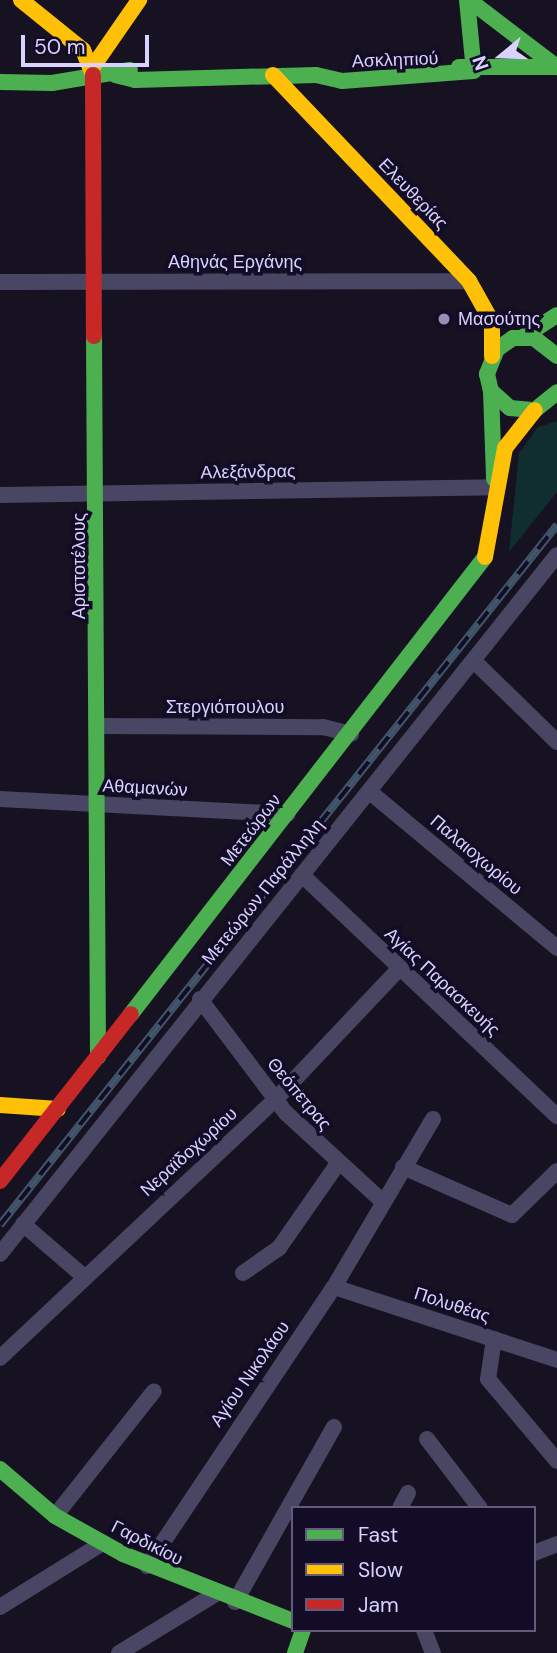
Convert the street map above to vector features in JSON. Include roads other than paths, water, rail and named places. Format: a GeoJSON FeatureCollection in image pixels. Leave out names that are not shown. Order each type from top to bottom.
{"type":"FeatureCollection","features":[{"type":"Feature","properties":{"kind":"main road"},"geometry":{"type":"LineString","coordinates":[[21,0],[83,50],[93,71]]}},
{"type":"Feature","properties":{"kind":"main road"},"geometry":{"type":"LineString","coordinates":[[93,71],[139,0]]}},
{"type":"Feature","properties":{"kind":"main road"},"geometry":{"type":"LineString","coordinates":[[468,0],[557,67]]}},
{"type":"Feature","properties":{"kind":"main road"},"geometry":{"type":"LineString","coordinates":[[468,0],[474,71]]}},
{"type":"Feature","properties":{"kind":"main road","name":"Ασκληπιού"},"geometry":{"type":"LineString","coordinates":[[0,82],[52,83],[93,71],[115,75],[240,67],[273,75],[316,75],[342,81],[557,67]]}},
{"type":"Feature","properties":{"kind":"main road","name":"Ασκληπιού"},"geometry":{"type":"LineString","coordinates":[[0,69],[69,76]]}},
{"type":"Feature","properties":{"kind":"main road","name":"Αριστοτέλους"},"geometry":{"type":"LineString","coordinates":[[93,71],[98,493],[98,1057]]}},
{"type":"Feature","properties":{"kind":"main road","name":"Ασκληπιού"},"geometry":{"type":"LineString","coordinates":[[502,71],[557,82]]}},
{"type":"Feature","properties":{"kind":"main road","name":"Ελευθερίας"},"geometry":{"type":"LineString","coordinates":[[273,75],[469,281],[492,322],[491,391]]}},
{"type":"Feature","properties":{"kind":"main road"},"geometry":{"type":"LineString","coordinates":[[492,356],[557,315]]}},
{"type":"Feature","properties":{"kind":"main road"},"geometry":{"type":"LineString","coordinates":[[523,337],[544,342],[557,356]]}},
{"type":"Feature","properties":{"kind":"main road"},"geometry":{"type":"LineString","coordinates":[[491,391],[510,408],[546,407],[557,392]]}},
{"type":"Feature","properties":{"kind":"main road","name":"Μετεώρων"},"geometry":{"type":"LineString","coordinates":[[491,391],[489,445],[496,488]]}},
{"type":"Feature","properties":{"kind":"main road","name":"Μετεώρων"},"geometry":{"type":"LineString","coordinates":[[0,1181],[489,555],[496,488],[513,432],[546,407]]}},
{"type":"Feature","properties":{"kind":"main road"},"geometry":{"type":"LineString","coordinates":[[0,1105],[58,1109]]}},
{"type":"Feature","properties":{"kind":"main road","name":"Γαρδικίου"},"geometry":{"type":"LineString","coordinates":[[0,1469],[55,1516],[147,1566],[214,1595],[291,1620]]}},
{"type":"Feature","properties":{"kind":"main road"},"geometry":{"type":"LineString","coordinates":[[295,1653],[302,1632]]}},
{"type":"Feature","properties":{"kind":"street","name":"Αθηνάς Εργάνης"},"geometry":{"type":"LineString","coordinates":[[0,282],[469,281]]}},
{"type":"Feature","properties":{"kind":"street","name":"Αλεξάνδρας"},"geometry":{"type":"LineString","coordinates":[[0,495],[496,488]]}},
{"type":"Feature","properties":{"kind":"street","name":"Μετεώρων Παράλληλη"},"geometry":{"type":"LineString","coordinates":[[0,1254],[200,999],[474,661],[552,574],[557,555]]}},
{"type":"Feature","properties":{"kind":"street"},"geometry":{"type":"LineString","coordinates":[[474,661],[557,741]]}},
{"type":"Feature","properties":{"kind":"street","name":"Στεργιόπουλου"},"geometry":{"type":"LineString","coordinates":[[99,726],[323,727],[351,734]]}},
{"type":"Feature","properties":{"kind":"street","name":"Παλαιοχωρίου"},"geometry":{"type":"LineString","coordinates":[[370,792],[557,948]]}},
{"type":"Feature","properties":{"kind":"street","name":"Αθαμανών"},"geometry":{"type":"LineString","coordinates":[[0,799],[288,814]]}},
{"type":"Feature","properties":{"kind":"street","name":"Αγίας Παρασκευής"},"geometry":{"type":"LineString","coordinates":[[302,875],[557,1116]]}},
{"type":"Feature","properties":{"kind":"street","name":"Νεραϊδοχωρίου"},"geometry":{"type":"LineString","coordinates":[[0,1358],[82,1275],[276,1100],[399,969]]}},
{"type":"Feature","properties":{"kind":"street","name":"Θεόπετρας"},"geometry":{"type":"LineString","coordinates":[[200,999],[276,1100],[337,1165],[382,1201]]}},
{"type":"Feature","properties":{"kind":"street","name":"Αγίου Νικολάου"},"geometry":{"type":"LineString","coordinates":[[147,1566],[334,1287],[402,1167],[433,1119]]}},
{"type":"Feature","properties":{"kind":"street"},"geometry":{"type":"LineString","coordinates":[[243,1273],[279,1248],[337,1165]]}},
{"type":"Feature","properties":{"kind":"street"},"geometry":{"type":"LineString","coordinates":[[402,1167],[512,1215],[557,1171]]}},
{"type":"Feature","properties":{"kind":"street"},"geometry":{"type":"LineString","coordinates":[[23,1224],[82,1275]]}},
{"type":"Feature","properties":{"kind":"street","name":"Πολυθέας"},"geometry":{"type":"LineString","coordinates":[[334,1287],[557,1360]]}},
{"type":"Feature","properties":{"kind":"street"},"geometry":{"type":"LineString","coordinates":[[494,1339],[488,1379],[557,1461]]}},
{"type":"Feature","properties":{"kind":"street"},"geometry":{"type":"LineString","coordinates":[[55,1516],[154,1391]]}},
{"type":"Feature","properties":{"kind":"street"},"geometry":{"type":"LineString","coordinates":[[234,1602],[334,1427]]}},
{"type":"Feature","properties":{"kind":"street"},"geometry":{"type":"LineString","coordinates":[[427,1439],[478,1506]]}},
{"type":"Feature","properties":{"kind":"street"},"geometry":{"type":"LineString","coordinates":[[0,1607],[103,1543]]}},
{"type":"Feature","properties":{"kind":"street"},"geometry":{"type":"LineString","coordinates":[[536,1551],[557,1544]]}},
{"type":"Feature","properties":{"kind":"street"},"geometry":{"type":"LineString","coordinates":[[119,1653],[214,1595]]}},
{"type":"Feature","properties":{"kind":"street"},"geometry":{"type":"LineString","coordinates":[[425,1632],[433,1653]]}},
{"type":"Feature","properties":{"kind":"railway"},"geometry":{"type":"LineString","coordinates":[[0,1225],[557,525]]}},
{"type":"Feature","properties":{"kind":"place","name":"Μασούτης"},"geometry":{"type":"Point","coordinates":[444,319]}}]}
